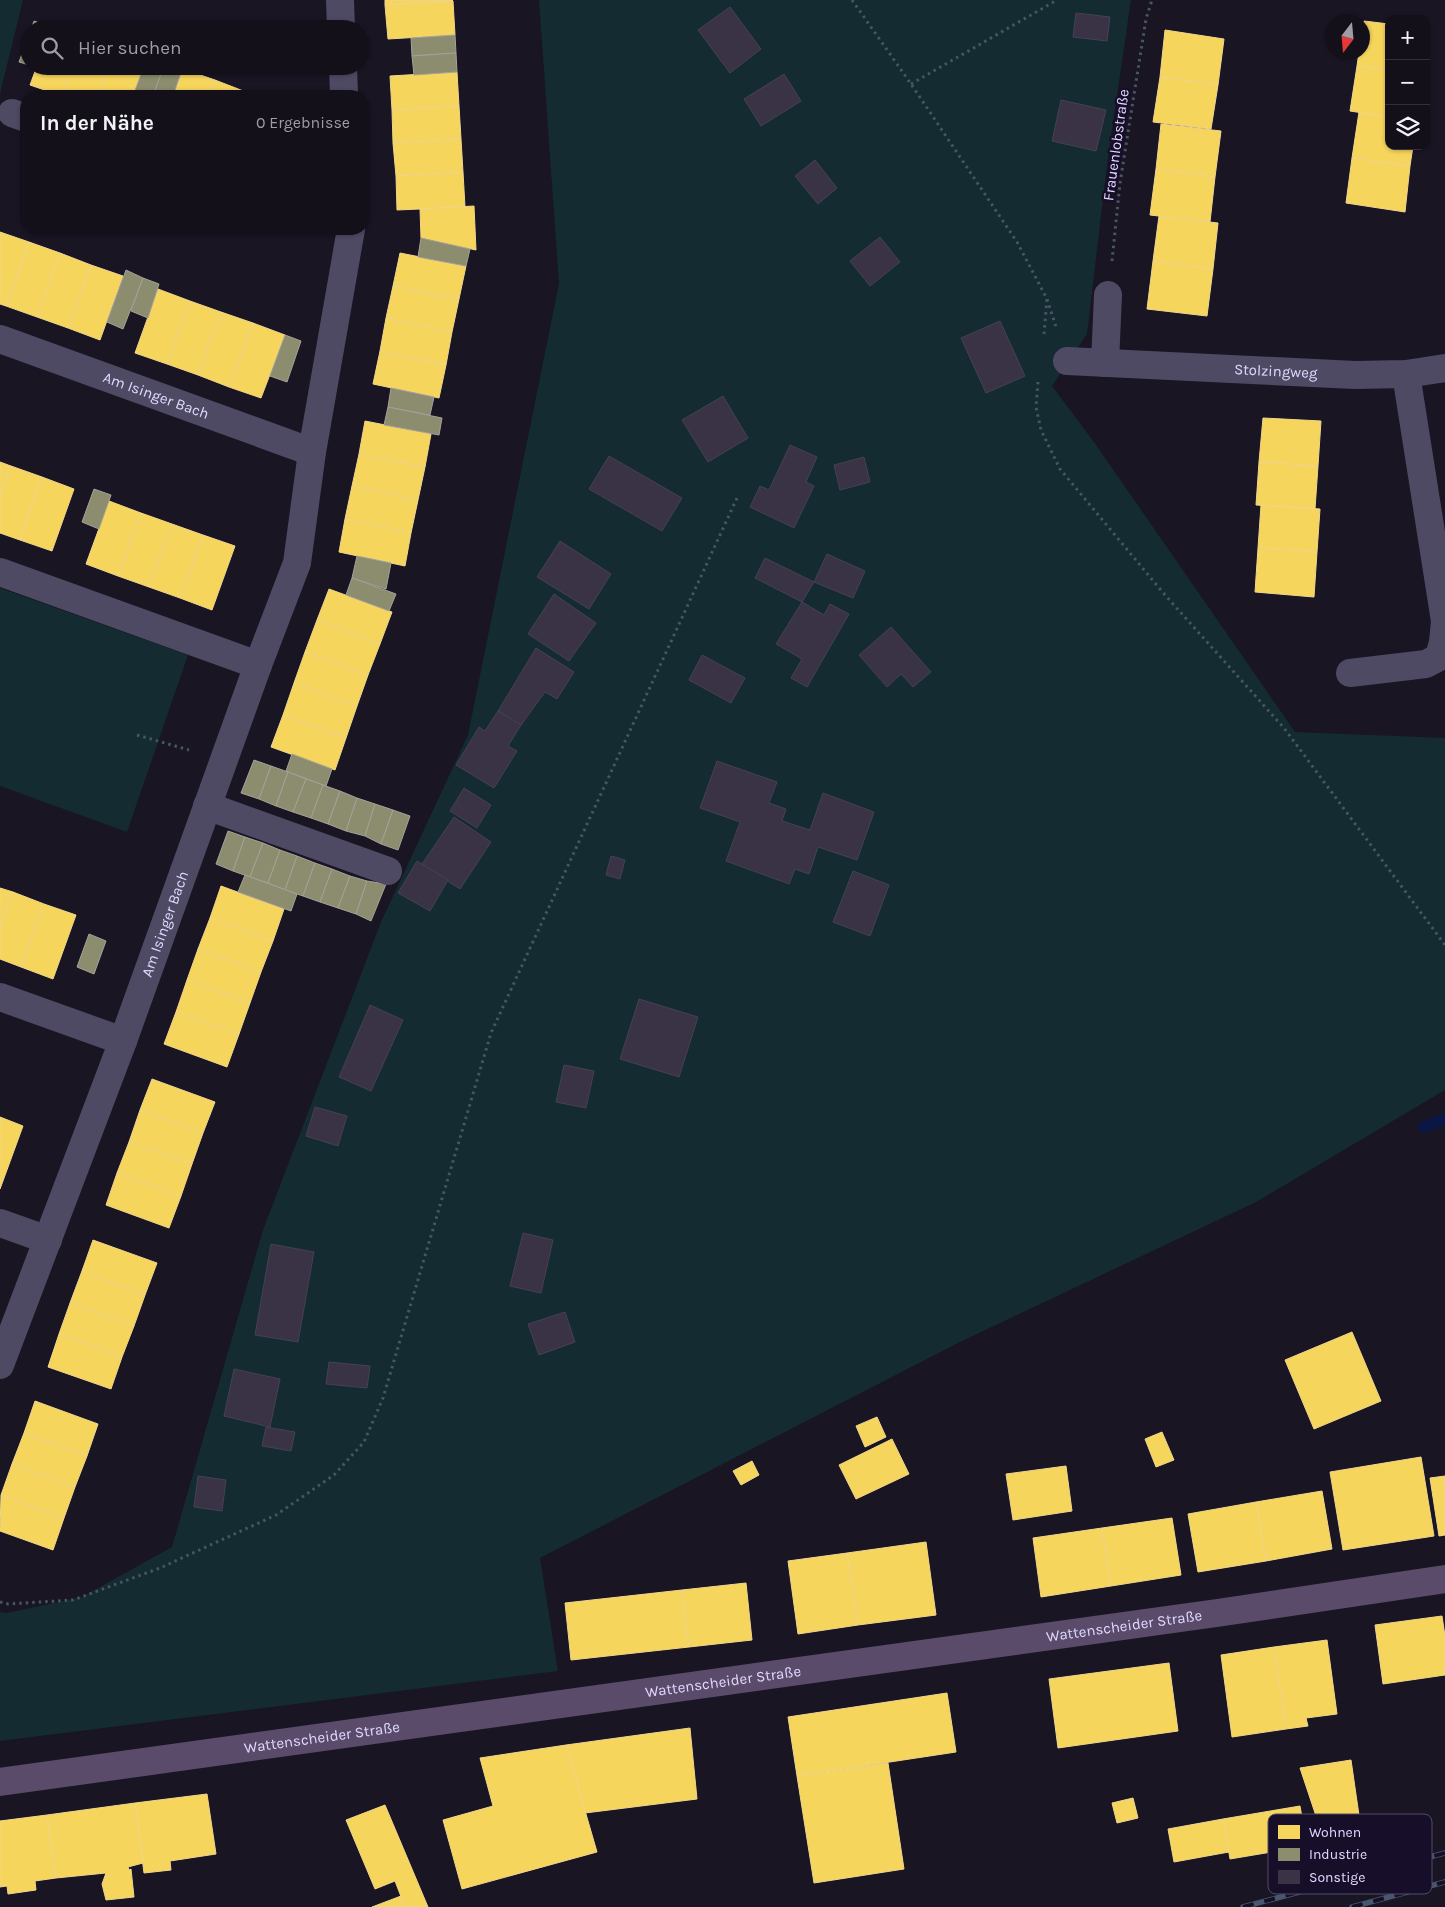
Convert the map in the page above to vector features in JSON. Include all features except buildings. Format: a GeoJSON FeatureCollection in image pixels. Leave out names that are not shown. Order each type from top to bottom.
{"type":"FeatureCollection","features":[{"type":"Feature","properties":{"kind":"main road","name":"Wattenscheider Straße"},"geometry":{"type":"LineString","coordinates":[[0,1782],[1217,1613],[1445,1578]]}},
{"type":"Feature","properties":{"kind":"street"},"geometry":{"type":"LineString","coordinates":[[343,75],[344,90]]}},
{"type":"Feature","properties":{"kind":"street","name":"Am Isinger Bach"},"geometry":{"type":"LineString","coordinates":[[0,1365],[123,1041],[258,665],[297,563],[345,235]]}},
{"type":"Feature","properties":{"kind":"street"},"geometry":{"type":"LineString","coordinates":[[1105,363],[1108,295]]}},
{"type":"Feature","properties":{"kind":"street","name":"Am Isinger Bach"},"geometry":{"type":"LineString","coordinates":[[0,340],[312,452]]}},
{"type":"Feature","properties":{"kind":"street","name":"Stolzingweg"},"geometry":{"type":"LineString","coordinates":[[1067,361],[1327,374],[1406,374],[1445,368]]}},
{"type":"Feature","properties":{"kind":"street"},"geometry":{"type":"LineString","coordinates":[[1350,673],[1426,664],[1439,657],[1443,642],[1445,621],[1406,374]]}},
{"type":"Feature","properties":{"kind":"street"},"geometry":{"type":"LineString","coordinates":[[0,572],[258,665]]}},
{"type":"Feature","properties":{"kind":"street"},"geometry":{"type":"LineString","coordinates":[[207,806],[388,871]]}},
{"type":"Feature","properties":{"kind":"street"},"geometry":{"type":"LineString","coordinates":[[0,997],[123,1041]]}},
{"type":"Feature","properties":{"kind":"street"},"geometry":{"type":"LineString","coordinates":[[0,1223],[48,1240]]}},
{"type":"Feature","properties":{"kind":"path"},"geometry":{"type":"LineString","coordinates":[[852,0],[1017,242],[1047,299],[1067,361]]}},
{"type":"Feature","properties":{"kind":"path"},"geometry":{"type":"LineString","coordinates":[[911,84],[1057,0]]}},
{"type":"Feature","properties":{"kind":"path","name":"Frauenlobstraße"},"geometry":{"type":"LineString","coordinates":[[1108,295],[1120,183],[1146,19],[1152,0]]}},
{"type":"Feature","properties":{"kind":"path"},"geometry":{"type":"LineString","coordinates":[[1043,338],[1047,299]]}},
{"type":"Feature","properties":{"kind":"path"},"geometry":{"type":"LineString","coordinates":[[1039,377],[1036,407],[1041,430],[1060,470],[1164,595],[1284,728],[1445,944]]}},
{"type":"Feature","properties":{"kind":"path"},"geometry":{"type":"LineString","coordinates":[[0,1602],[8,1604],[73,1600],[160,1568],[276,1515],[334,1475],[364,1442],[383,1398],[491,1033],[738,498]]}},
{"type":"Feature","properties":{"kind":"path"},"geometry":{"type":"LineString","coordinates":[[137,735],[224,761]]}},
{"type":"Feature","properties":{"kind":"green space"},"geometry":{"type":"Polygon","coordinates":[[[0,0],[23,0],[0,94],[0,0]]]}},
{"type":"Feature","properties":{"kind":"green space"},"geometry":{"type":"Polygon","coordinates":[[[539,0],[1131,0],[1108,157],[1087,334],[1052,386],[1094,442],[1295,732],[1445,738],[1445,1090],[1256,1202],[960,1342],[540,1558],[558,1671],[0,1741],[0,1612],[7,1613],[82,1597],[172,1547],[263,1230],[381,922],[468,735],[559,283],[539,0]]]}},
{"type":"Feature","properties":{"kind":"green space"},"geometry":{"type":"Polygon","coordinates":[[[0,588],[188,655],[127,832],[0,786],[0,588]]]}},
{"type":"Feature","properties":{"kind":"waterway"},"geometry":{"type":"LineString","coordinates":[[1424,1127],[1445,1119]]}},
{"type":"Feature","properties":{"kind":"railway"},"geometry":{"type":"LineString","coordinates":[[1432,1856],[1445,1853]]}},
{"type":"Feature","properties":{"kind":"railway"},"geometry":{"type":"LineString","coordinates":[[1432,1885],[1445,1882]]}},
{"type":"Feature","properties":{"kind":"railway"},"geometry":{"type":"LineString","coordinates":[[1243,1907],[1292,1894]]}},
{"type":"Feature","properties":{"kind":"railway"},"geometry":{"type":"LineString","coordinates":[[1352,1907],[1400,1894]]}}]}
